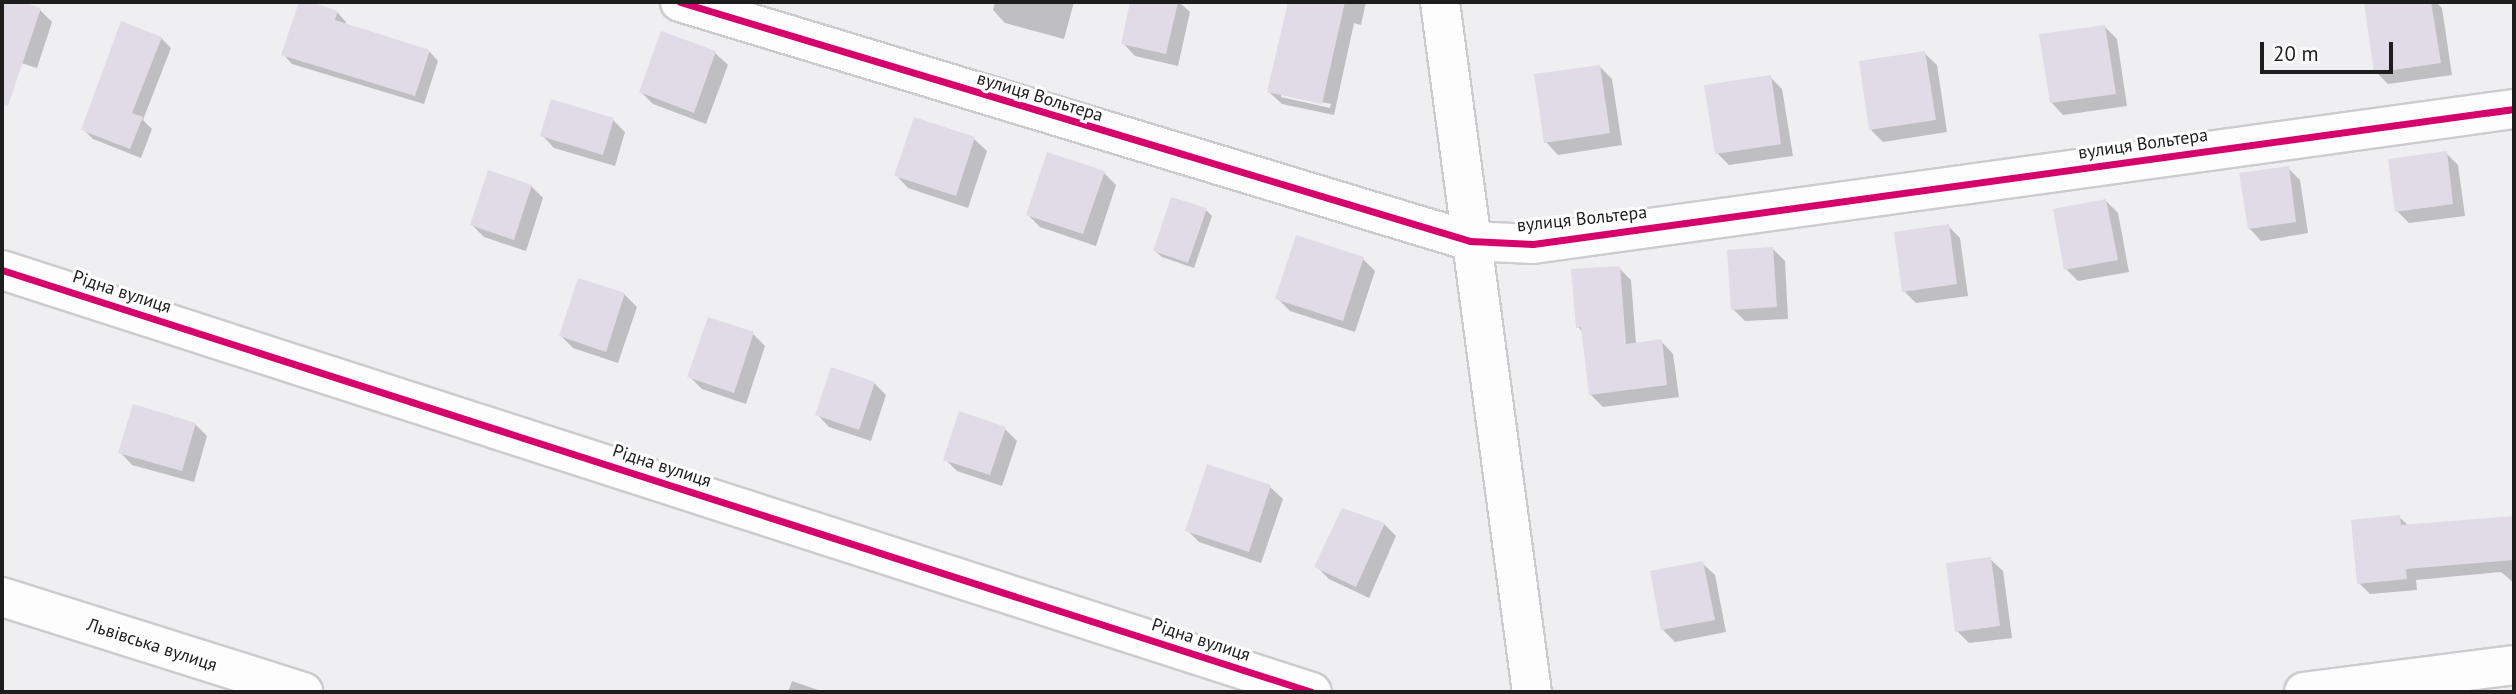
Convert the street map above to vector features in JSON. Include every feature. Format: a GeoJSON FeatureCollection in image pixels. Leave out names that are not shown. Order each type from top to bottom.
{"type":"FeatureCollection","features":[{"type":"Feature","properties":{"kind":"street","name":"вулиця Вольтера"},"geometry":{"type":"LineString","coordinates":[[680,2],[908,74],[1470,241],[1532,244],[2514,109]]}},
{"type":"Feature","properties":{"kind":"street"},"geometry":{"type":"LineString","coordinates":[[1440,2],[1532,692]]}},
{"type":"Feature","properties":{"kind":"street","name":"Рідна вулиця"},"geometry":{"type":"LineString","coordinates":[[2,270],[1312,692]]}},
{"type":"Feature","properties":{"kind":"street","name":"Львівська вулиця"},"geometry":{"type":"LineString","coordinates":[[2,597],[303,692]]}},
{"type":"Feature","properties":{"kind":"street"},"geometry":{"type":"LineString","coordinates":[[2304,692],[2514,665]]}},
{"type":"Feature","properties":{"kind":"building"},"geometry":{"type":"Polygon","coordinates":[[[2,2],[22,2],[41,8],[8,106],[2,105],[2,2]]]}},
{"type":"Feature","properties":{"kind":"building"},"geometry":{"type":"Polygon","coordinates":[[[299,2],[311,2],[338,11],[335,20],[430,50],[415,96],[281,55],[299,2]]]}},
{"type":"Feature","properties":{"kind":"building"},"geometry":{"type":"Polygon","coordinates":[[[1130,2],[1178,2],[1166,54],[1121,44],[1130,2]]]}},
{"type":"Feature","properties":{"kind":"building"},"geometry":{"type":"Polygon","coordinates":[[[1288,2],[1345,2],[1322,104],[1267,92],[1288,2]]]}},
{"type":"Feature","properties":{"kind":"building"},"geometry":{"type":"Polygon","coordinates":[[[2364,2],[2431,2],[2441,63],[2374,73],[2364,2]]]}},
{"type":"Feature","properties":{"kind":"building"},"geometry":{"type":"Polygon","coordinates":[[[121,21],[162,37],[132,113],[143,117],[130,149],[81,130],[121,21]]]}},
{"type":"Feature","properties":{"kind":"building"},"geometry":{"type":"Polygon","coordinates":[[[2105,25],[2116,94],[2050,103],[2039,34],[2105,25]]]}},
{"type":"Feature","properties":{"kind":"building"},"geometry":{"type":"Polygon","coordinates":[[[661,31],[716,51],[694,113],[639,92],[661,31]]]}},
{"type":"Feature","properties":{"kind":"building"},"geometry":{"type":"Polygon","coordinates":[[[1925,51],[1936,120],[1869,130],[1859,61],[1925,51]]]}},
{"type":"Feature","properties":{"kind":"building"},"geometry":{"type":"Polygon","coordinates":[[[1600,65],[1610,133],[1544,143],[1534,74],[1600,65]]]}},
{"type":"Feature","properties":{"kind":"building"},"geometry":{"type":"Polygon","coordinates":[[[1771,75],[1781,144],[1715,154],[1704,85],[1771,75]]]}},
{"type":"Feature","properties":{"kind":"building"},"geometry":{"type":"Polygon","coordinates":[[[551,99],[614,118],[603,155],[540,136],[551,99]]]}},
{"type":"Feature","properties":{"kind":"building"},"geometry":{"type":"Polygon","coordinates":[[[914,117],[975,137],[956,196],[894,176],[914,117]]]}},
{"type":"Feature","properties":{"kind":"building"},"geometry":{"type":"Polygon","coordinates":[[[2447,151],[2453,204],[2395,212],[2388,159],[2447,151]]]}},
{"type":"Feature","properties":{"kind":"building"},"geometry":{"type":"Polygon","coordinates":[[[1047,152],[1105,171],[1083,234],[1026,215],[1047,152]]]}},
{"type":"Feature","properties":{"kind":"building"},"geometry":{"type":"Polygon","coordinates":[[[2289,166],[2296,222],[2248,229],[2239,173],[2289,166]]]}},
{"type":"Feature","properties":{"kind":"building"},"geometry":{"type":"Polygon","coordinates":[[[488,170],[532,185],[514,240],[470,225],[488,170]]]}},
{"type":"Feature","properties":{"kind":"building"},"geometry":{"type":"Polygon","coordinates":[[[1171,197],[1207,208],[1188,263],[1153,251],[1171,197]]]}},
{"type":"Feature","properties":{"kind":"building"},"geometry":{"type":"Polygon","coordinates":[[[2106,199],[2118,260],[2064,270],[2053,209],[2106,199]]]}},
{"type":"Feature","properties":{"kind":"building"},"geometry":{"type":"Polygon","coordinates":[[[1949,224],[1957,284],[1902,292],[1894,232],[1949,224]]]}},
{"type":"Feature","properties":{"kind":"building"},"geometry":{"type":"Polygon","coordinates":[[[1296,235],[1364,257],[1343,321],[1275,299],[1296,235]]]}},
{"type":"Feature","properties":{"kind":"building"},"geometry":{"type":"Polygon","coordinates":[[[1773,247],[1777,307],[1731,310],[1727,250],[1773,247]]]}},
{"type":"Feature","properties":{"kind":"building"},"geometry":{"type":"Polygon","coordinates":[[[1620,266],[1626,344],[1662,339],[1667,385],[1589,395],[1581,327],[1576,328],[1571,269],[1620,266]]]}},
{"type":"Feature","properties":{"kind":"building"},"geometry":{"type":"Polygon","coordinates":[[[578,278],[625,293],[606,352],[559,336],[578,278]]]}},
{"type":"Feature","properties":{"kind":"building"},"geometry":{"type":"Polygon","coordinates":[[[708,317],[754,332],[734,393],[687,377],[708,317]]]}},
{"type":"Feature","properties":{"kind":"building"},"geometry":{"type":"Polygon","coordinates":[[[831,367],[875,382],[859,430],[815,415],[831,367]]]}},
{"type":"Feature","properties":{"kind":"building"},"geometry":{"type":"Polygon","coordinates":[[[133,404],[196,423],[182,471],[118,453],[133,404]]]}},
{"type":"Feature","properties":{"kind":"building"},"geometry":{"type":"Polygon","coordinates":[[[959,411],[1006,427],[990,475],[943,460],[959,411]]]}},
{"type":"Feature","properties":{"kind":"building"},"geometry":{"type":"Polygon","coordinates":[[[1207,464],[1271,485],[1249,552],[1185,531],[1207,464]]]}},
{"type":"Feature","properties":{"kind":"building"},"geometry":{"type":"Polygon","coordinates":[[[1342,508],[1385,523],[1356,587],[1314,567],[1342,508]]]}},
{"type":"Feature","properties":{"kind":"building"},"geometry":{"type":"Polygon","coordinates":[[[2400,515],[2401,525],[2514,516],[2514,560],[2406,569],[2407,579],[2357,584],[2351,520],[2400,515]]]}},
{"type":"Feature","properties":{"kind":"building"},"geometry":{"type":"Polygon","coordinates":[[[1991,557],[2000,626],[1955,632],[1946,563],[1991,557]]]}},
{"type":"Feature","properties":{"kind":"building"},"geometry":{"type":"Polygon","coordinates":[[[1703,561],[1715,620],[1661,630],[1650,571],[1703,561]]]}},
{"type":"Feature","properties":{"kind":"cycle path"},"geometry":{"type":"LineString","coordinates":[[680,2],[1470,241],[1533,244],[2514,109]]}},
{"type":"Feature","properties":{"kind":"cycle path"},"geometry":{"type":"LineString","coordinates":[[2,270],[1312,692]]}}]}
